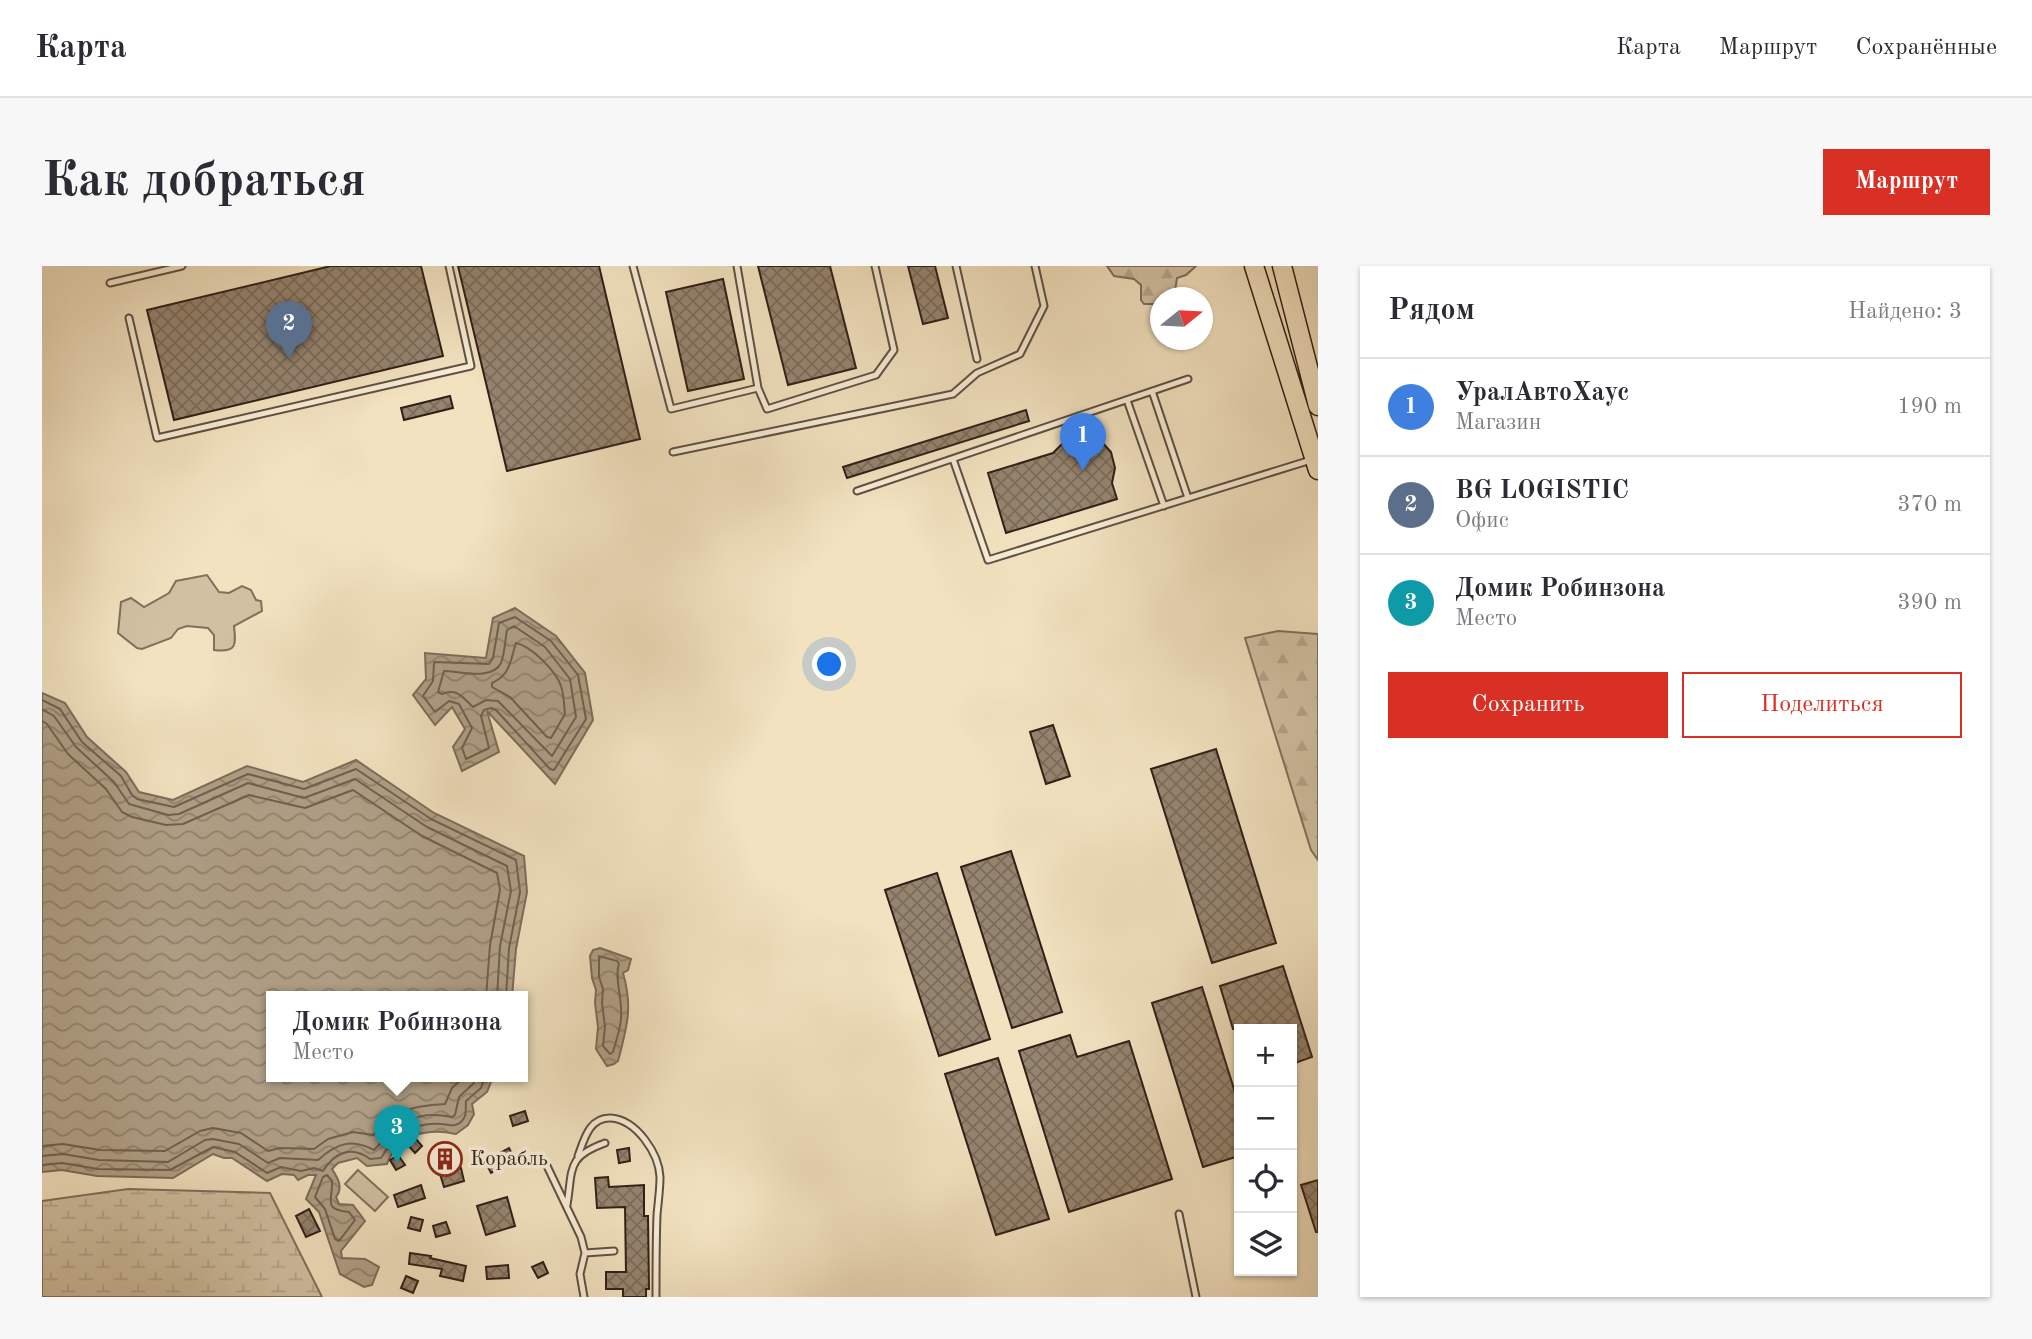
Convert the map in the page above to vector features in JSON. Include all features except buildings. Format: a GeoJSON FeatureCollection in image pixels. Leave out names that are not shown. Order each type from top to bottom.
{"type":"FeatureCollection","features":[{"type":"Feature","properties":{"kind":"main road"},"geometry":{"type":"LineString","coordinates":[[1254,266],[1316,464]]}},
{"type":"Feature","properties":{"kind":"main road"},"geometry":{"type":"LineString","coordinates":[[1282,266],[1318,406]]}},
{"type":"Feature","properties":{"kind":"lane"},"geometry":{"type":"LineString","coordinates":[[110,282],[182,266]]}},
{"type":"Feature","properties":{"kind":"lane"},"geometry":{"type":"LineString","coordinates":[[128,318],[158,439],[471,366],[449,266]]}},
{"type":"Feature","properties":{"kind":"lane"},"geometry":{"type":"LineString","coordinates":[[633,266],[671,409],[758,388]]}},
{"type":"Feature","properties":{"kind":"lane"},"geometry":{"type":"LineString","coordinates":[[737,266],[758,388],[766,409],[876,375],[894,350],[875,266]]}},
{"type":"Feature","properties":{"kind":"lane"},"geometry":{"type":"LineString","coordinates":[[956,266],[977,359]]}},
{"type":"Feature","properties":{"kind":"lane"},"geometry":{"type":"LineString","coordinates":[[673,452],[953,394],[977,373],[1020,354],[1044,306],[1035,266]]}},
{"type":"Feature","properties":{"kind":"lane"},"geometry":{"type":"LineString","coordinates":[[858,491],[1188,379]]}},
{"type":"Feature","properties":{"kind":"lane"},"geometry":{"type":"LineString","coordinates":[[1152,391],[1188,498]]}},
{"type":"Feature","properties":{"kind":"lane"},"geometry":{"type":"LineString","coordinates":[[1127,400],[1164,506]]}},
{"type":"Feature","properties":{"kind":"lane"},"geometry":{"type":"LineString","coordinates":[[953,459],[988,560],[1188,498],[1316,464]]}},
{"type":"Feature","properties":{"kind":"lane"},"geometry":{"type":"LineString","coordinates":[[567,1207],[574,1165],[587,1130],[610,1118],[624,1122],[641,1136],[653,1152],[660,1175],[656,1297]]}},
{"type":"Feature","properties":{"kind":"lane"},"geometry":{"type":"LineString","coordinates":[[578,1156],[605,1143]]}},
{"type":"Feature","properties":{"kind":"lane"},"geometry":{"type":"LineString","coordinates":[[547,1166],[586,1253],[580,1274],[584,1297]]}},
{"type":"Feature","properties":{"kind":"lane"},"geometry":{"type":"LineString","coordinates":[[1179,1214],[1196,1297]]}},
{"type":"Feature","properties":{"kind":"lane"},"geometry":{"type":"LineString","coordinates":[[586,1253],[614,1251]]}},
{"type":"Feature","properties":{"kind":"green space"},"geometry":{"type":"Polygon","coordinates":[[[1107,266],[1196,266],[1186,275],[1177,278],[1176,287],[1150,287],[1150,304],[1144,304],[1141,300],[1141,285],[1134,279],[1114,276],[1107,266]]]}},
{"type":"Feature","properties":{"kind":"green space"},"geometry":{"type":"Polygon","coordinates":[[[207,575],[219,592],[229,593],[242,586],[251,590],[256,600],[261,601],[262,611],[234,626],[235,643],[231,649],[214,650],[214,635],[208,628],[187,626],[178,629],[171,638],[142,649],[118,633],[121,602],[131,598],[144,607],[169,593],[176,581],[207,575]]]}},
{"type":"Feature","properties":{"kind":"green space"},"geometry":{"type":"Polygon","coordinates":[[[1278,631],[1318,634],[1318,860],[1311,850],[1245,638],[1278,631]]]}},
{"type":"Feature","properties":{"kind":"green space"},"geometry":{"type":"Polygon","coordinates":[[[358,1170],[388,1197],[375,1211],[345,1184],[358,1170]]]}},
{"type":"Feature","properties":{"kind":"green space"},"geometry":{"type":"Polygon","coordinates":[[[128,1189],[270,1193],[322,1297],[42,1297],[42,1201],[128,1189]]]}},
{"type":"Feature","properties":{"kind":"water"},"geometry":{"type":"Polygon","coordinates":[[[515,608],[556,636],[585,673],[593,720],[555,784],[487,711],[499,752],[462,771],[453,747],[465,729],[452,707],[435,725],[413,695],[426,679],[425,653],[486,658],[493,618],[515,608]]]}},
{"type":"Feature","properties":{"kind":"water"},"geometry":{"type":"Polygon","coordinates":[[[42,693],[65,703],[87,737],[126,772],[139,792],[173,800],[247,766],[303,782],[356,760],[434,813],[524,856],[527,892],[516,949],[512,991],[266,991],[266,1082],[491,1082],[487,1092],[472,1104],[474,1114],[468,1125],[456,1134],[435,1132],[415,1136],[398,1146],[387,1164],[367,1166],[357,1158],[338,1163],[332,1169],[339,1182],[336,1197],[339,1204],[353,1205],[365,1221],[341,1251],[342,1258],[365,1259],[379,1267],[372,1285],[364,1287],[340,1274],[319,1212],[306,1199],[316,1175],[308,1175],[298,1180],[294,1175],[282,1174],[267,1181],[232,1158],[213,1154],[173,1178],[97,1176],[62,1170],[42,1172],[42,693]]]}},
{"type":"Feature","properties":{"kind":"water"},"geometry":{"type":"Polygon","coordinates":[[[600,948],[631,959],[628,970],[623,973],[628,996],[624,1038],[618,1061],[607,1066],[596,1049],[596,990],[590,956],[593,950],[600,948]]]}},
{"type":"Feature","properties":{"kind":"place","name":"BG LOGISTIC"},"geometry":{"type":"Point","coordinates":[289,359]}},
{"type":"Feature","properties":{"kind":"place","name":"УралАвтоХаус"},"geometry":{"type":"Point","coordinates":[1083,471]}},
{"type":"Feature","properties":{"kind":"place","name":"Корабль"},"geometry":{"type":"Point","coordinates":[445,1159]}},
{"type":"Feature","properties":{"kind":"place","name":"Домик Робинзона"},"geometry":{"type":"Point","coordinates":[397,1163]}}]}
